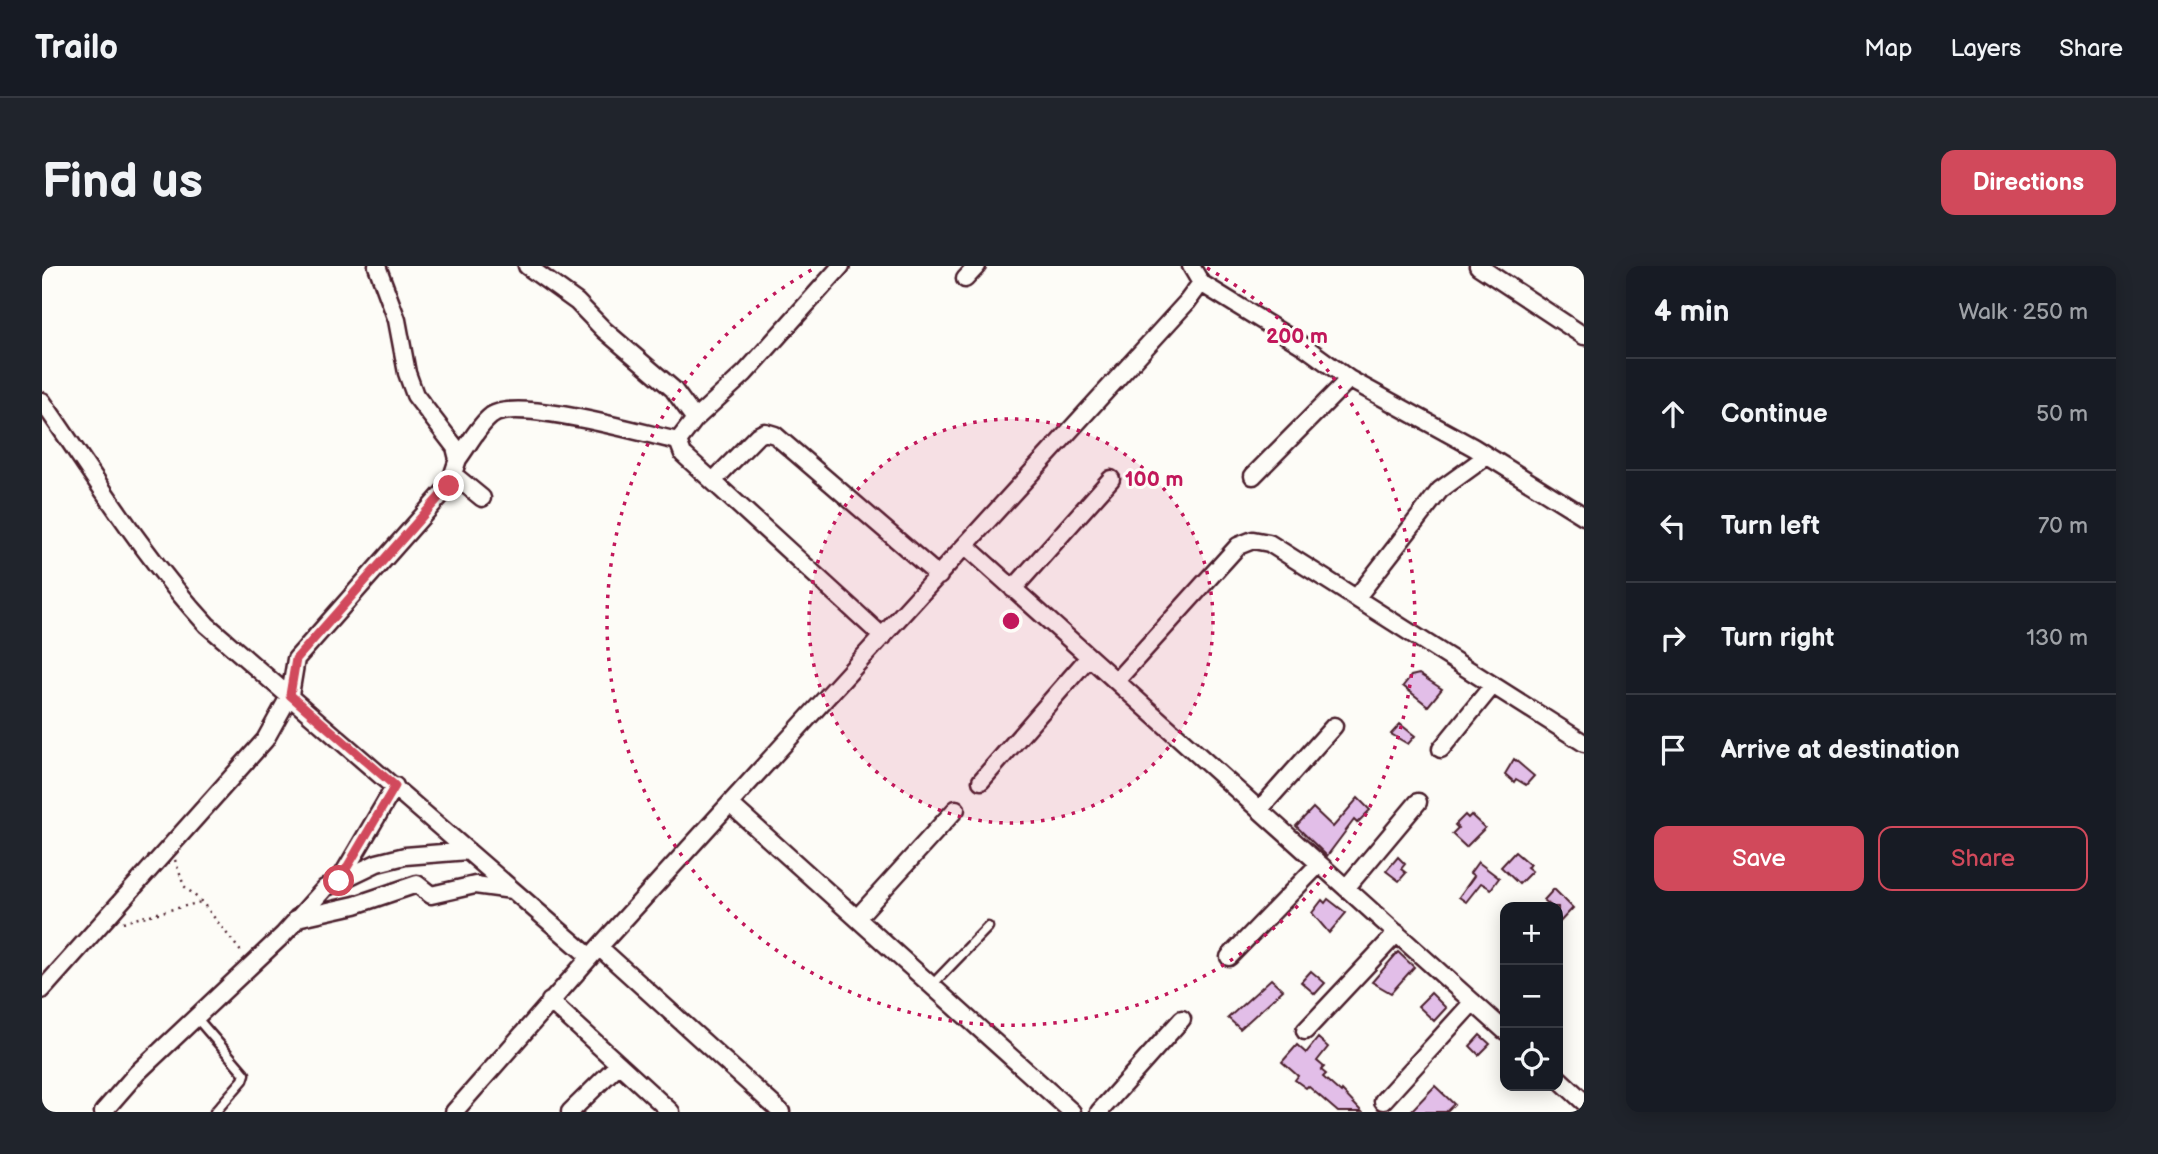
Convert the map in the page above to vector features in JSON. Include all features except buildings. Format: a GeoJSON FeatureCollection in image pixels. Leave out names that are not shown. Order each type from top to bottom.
{"type":"FeatureCollection","features":[{"type":"Feature","properties":{"kind":"street"},"geometry":{"type":"LineString","coordinates":[[377,266],[397,320],[407,373],[415,395],[455,447],[456,467],[482,498]]}},
{"type":"Feature","properties":{"kind":"street"},"geometry":{"type":"LineString","coordinates":[[527,266],[577,302],[604,330],[673,389],[695,419]]}},
{"type":"Feature","properties":{"kind":"street"},"geometry":{"type":"LineString","coordinates":[[678,442],[695,419],[746,373],[841,266]]}},
{"type":"Feature","properties":{"kind":"street"},"geometry":{"type":"LineString","coordinates":[[965,279],[976,266]]}},
{"type":"Feature","properties":{"kind":"street"},"geometry":{"type":"LineString","coordinates":[[1191,266],[1202,283],[1305,346],[1349,379],[1487,456],[1584,516]]}},
{"type":"Feature","properties":{"kind":"street"},"geometry":{"type":"LineString","coordinates":[[1478,266],[1584,336]]}},
{"type":"Feature","properties":{"kind":"street"},"geometry":{"type":"LineString","coordinates":[[454,1112],[594,952],[939,576],[1202,283]]}},
{"type":"Feature","properties":{"kind":"street"},"geometry":{"type":"LineString","coordinates":[[1252,476],[1349,379]]}},
{"type":"Feature","properties":{"kind":"street"},"geometry":{"type":"LineString","coordinates":[[42,401],[178,593],[208,625],[512,890],[594,952],[781,1112]]}},
{"type":"Feature","properties":{"kind":"street"},"geometry":{"type":"LineString","coordinates":[[42,990],[265,740],[290,695],[296,659],[449,486],[456,467],[491,415],[506,409],[576,416],[678,442]]}},
{"type":"Feature","properties":{"kind":"street"},"geometry":{"type":"LineString","coordinates":[[713,481],[757,436],[765,432],[775,435],[939,576]]}},
{"type":"Feature","properties":{"kind":"street"},"geometry":{"type":"LineString","coordinates":[[678,442],[682,454],[883,637]]}},
{"type":"Feature","properties":{"kind":"street"},"geometry":{"type":"LineString","coordinates":[[1357,597],[1440,489],[1487,456]]}},
{"type":"Feature","properties":{"kind":"street"},"geometry":{"type":"LineString","coordinates":[[1013,589],[1111,480]]}},
{"type":"Feature","properties":{"kind":"street"},"geometry":{"type":"LineString","coordinates":[[1116,681],[1238,546],[1253,540],[1269,543],[1584,743]]}},
{"type":"Feature","properties":{"kind":"street"},"geometry":{"type":"LineString","coordinates":[[965,547],[1502,1028]]}},
{"type":"Feature","properties":{"kind":"street"},"geometry":{"type":"LineString","coordinates":[[981,781],[1089,657]]}},
{"type":"Feature","properties":{"kind":"street"},"geometry":{"type":"LineString","coordinates":[[1441,749],[1493,685]]}},
{"type":"Feature","properties":{"kind":"street"},"geometry":{"type":"LineString","coordinates":[[1259,810],[1334,726]]}},
{"type":"Feature","properties":{"kind":"street"},"geometry":{"type":"LineString","coordinates":[[339,881],[395,786]]}},
{"type":"Feature","properties":{"kind":"street"},"geometry":{"type":"LineString","coordinates":[[1346,888],[1418,802]]}},
{"type":"Feature","properties":{"kind":"street"},"geometry":{"type":"LineString","coordinates":[[730,804],[1072,1112]]}},
{"type":"Feature","properties":{"kind":"street"},"geometry":{"type":"LineString","coordinates":[[857,918],[956,809]]}},
{"type":"Feature","properties":{"kind":"street"},"geometry":{"type":"LineString","coordinates":[[103,1112],[137,1073],[252,964],[326,888],[377,863],[405,856],[468,851]]}},
{"type":"Feature","properties":{"kind":"street"},"geometry":{"type":"LineString","coordinates":[[1229,957],[1319,864]]}},
{"type":"Feature","properties":{"kind":"street"},"geometry":{"type":"LineString","coordinates":[[297,918],[355,905],[417,884],[430,895],[475,885],[512,890]]}},
{"type":"Feature","properties":{"kind":"street"},"geometry":{"type":"LineString","coordinates":[[1305,1031],[1397,933]]}},
{"type":"Feature","properties":{"kind":"street"},"geometry":{"type":"LineString","coordinates":[[550,1001],[671,1112]]}},
{"type":"Feature","properties":{"kind":"street"},"geometry":{"type":"LineString","coordinates":[[1383,1101],[1473,1002]]}},
{"type":"Feature","properties":{"kind":"street"},"geometry":{"type":"LineString","coordinates":[[1099,1112],[1182,1019]]}},
{"type":"Feature","properties":{"kind":"street"},"geometry":{"type":"LineString","coordinates":[[570,1112],[619,1065]]}},
{"type":"Feature","properties":{"kind":"street"},"geometry":{"type":"LineString","coordinates":[[1563,1083],[1584,1102]]}},
{"type":"Feature","properties":{"kind":"lane"},"geometry":{"type":"LineString","coordinates":[[932,985],[988,926]]}},
{"type":"Feature","properties":{"kind":"lane"},"geometry":{"type":"LineString","coordinates":[[195,1016],[245,1074],[243,1080],[215,1112]]}},
{"type":"Feature","properties":{"kind":"path"},"geometry":{"type":"LineString","coordinates":[[170,847],[184,886],[202,902],[252,964]]}},
{"type":"Feature","properties":{"kind":"path"},"geometry":{"type":"LineString","coordinates":[[99,929],[202,902]]}},
{"type":"Feature","properties":{"kind":"route"},"geometry":{"type":"LineString","coordinates":[[339,881],[395,786],[290,695],[296,659],[449,486]]}}]}
